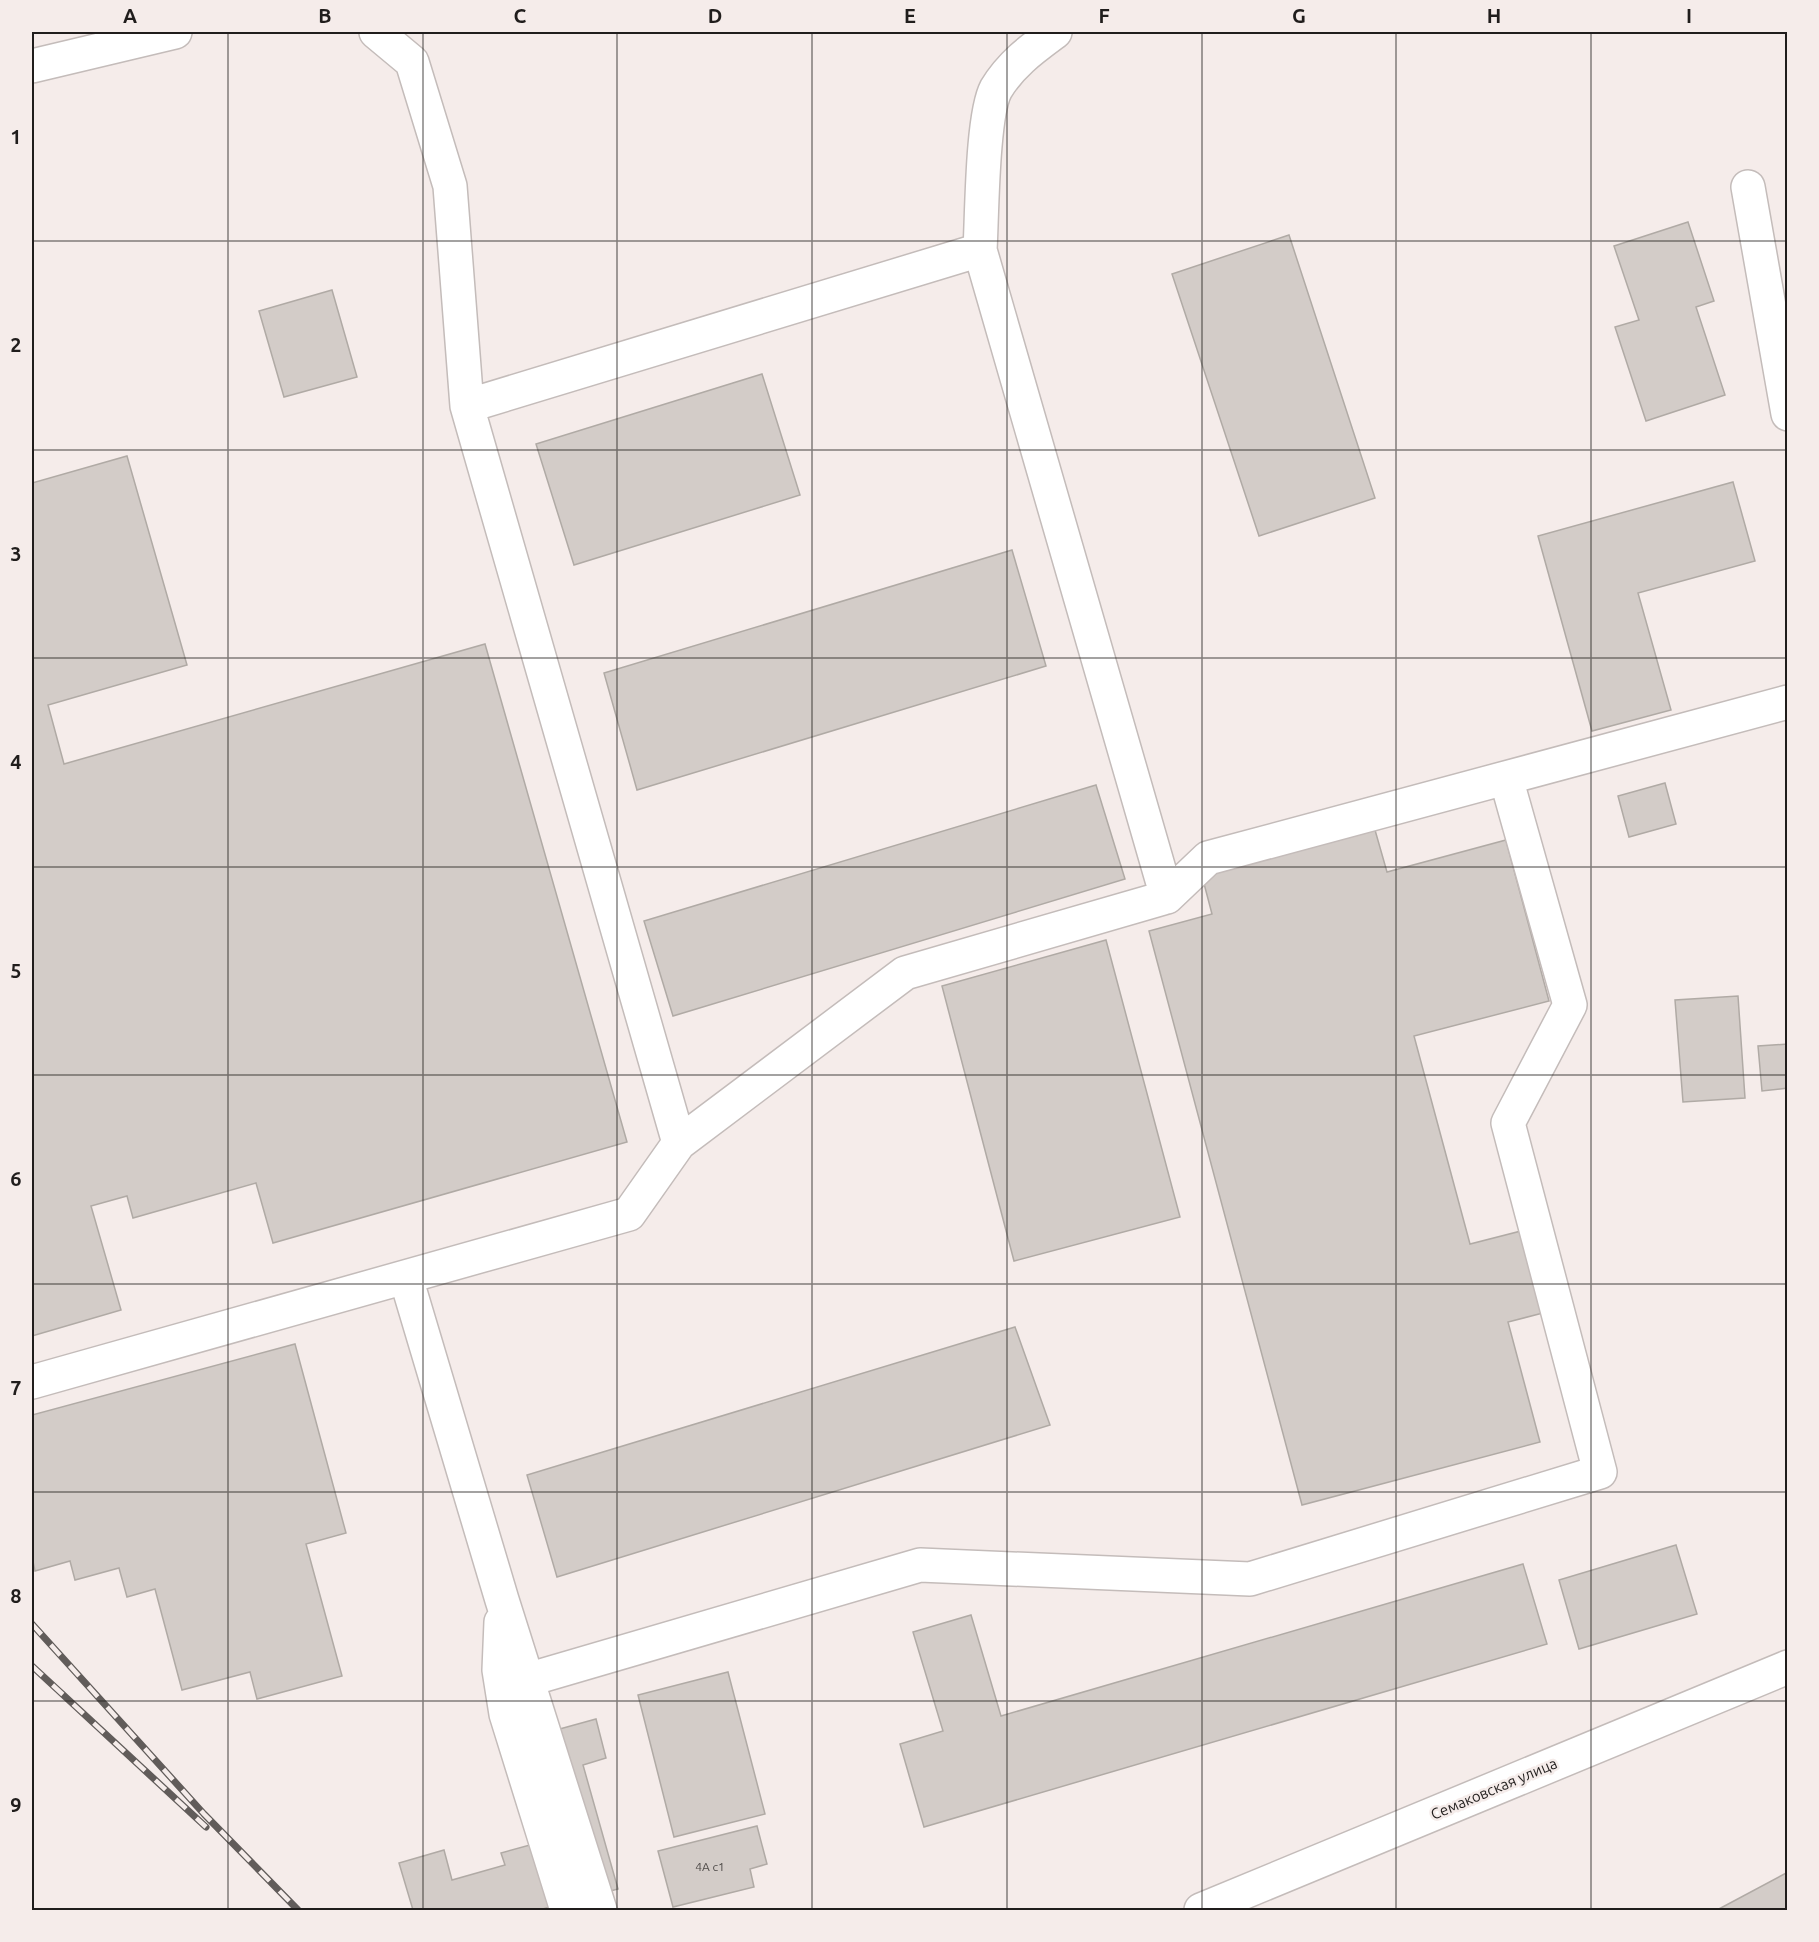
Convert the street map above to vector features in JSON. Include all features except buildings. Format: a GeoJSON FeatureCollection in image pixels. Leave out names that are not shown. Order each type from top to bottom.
{"type":"FeatureCollection","features":[{"type":"Feature","properties":{"kind":"street"},"geometry":{"type":"LineString","coordinates":[[32,66],[175,32]]}},
{"type":"Feature","properties":{"kind":"street"},"geometry":{"type":"LineString","coordinates":[[376,32],[412,62],[450,186],[467,406],[679,1143]]}},
{"type":"Feature","properties":{"kind":"street"},"geometry":{"type":"LineString","coordinates":[[1055,32],[1018,59],[995,91],[988,125],[980,250],[1167,897]]}},
{"type":"Feature","properties":{"kind":"street"},"geometry":{"type":"LineString","coordinates":[[1748,187],[1788,414]]}},
{"type":"Feature","properties":{"kind":"street"},"geometry":{"type":"LineString","coordinates":[[467,406],[980,250]]}},
{"type":"Feature","properties":{"kind":"street"},"geometry":{"type":"LineString","coordinates":[[32,1382],[629,1214],[679,1143],[905,973],[1167,897],[1208,858],[1788,702]]}},
{"type":"Feature","properties":{"kind":"street"},"geometry":{"type":"LineString","coordinates":[[527,1680],[920,1565],[1250,1579],[1600,1472],[1508,1123],[1570,1005],[1506,778]]}},
{"type":"Feature","properties":{"kind":"street"},"geometry":{"type":"LineString","coordinates":[[406,1278],[502,1600],[600,1911]]}},
{"type":"Feature","properties":{"kind":"street"},"geometry":{"type":"LineString","coordinates":[[502,1600],[499,1670],[506,1714],[567,1911]]}},
{"type":"Feature","properties":{"kind":"street","name":"Семаковская улица"},"geometry":{"type":"LineString","coordinates":[[1201,1911],[1788,1667]]}},
{"type":"Feature","properties":{"kind":"railway"},"geometry":{"type":"LineString","coordinates":[[32,1624],[204,1814],[298,1910]]}},
{"type":"Feature","properties":{"kind":"railway"},"geometry":{"type":"LineString","coordinates":[[32,1666],[206,1827]]}}]}
